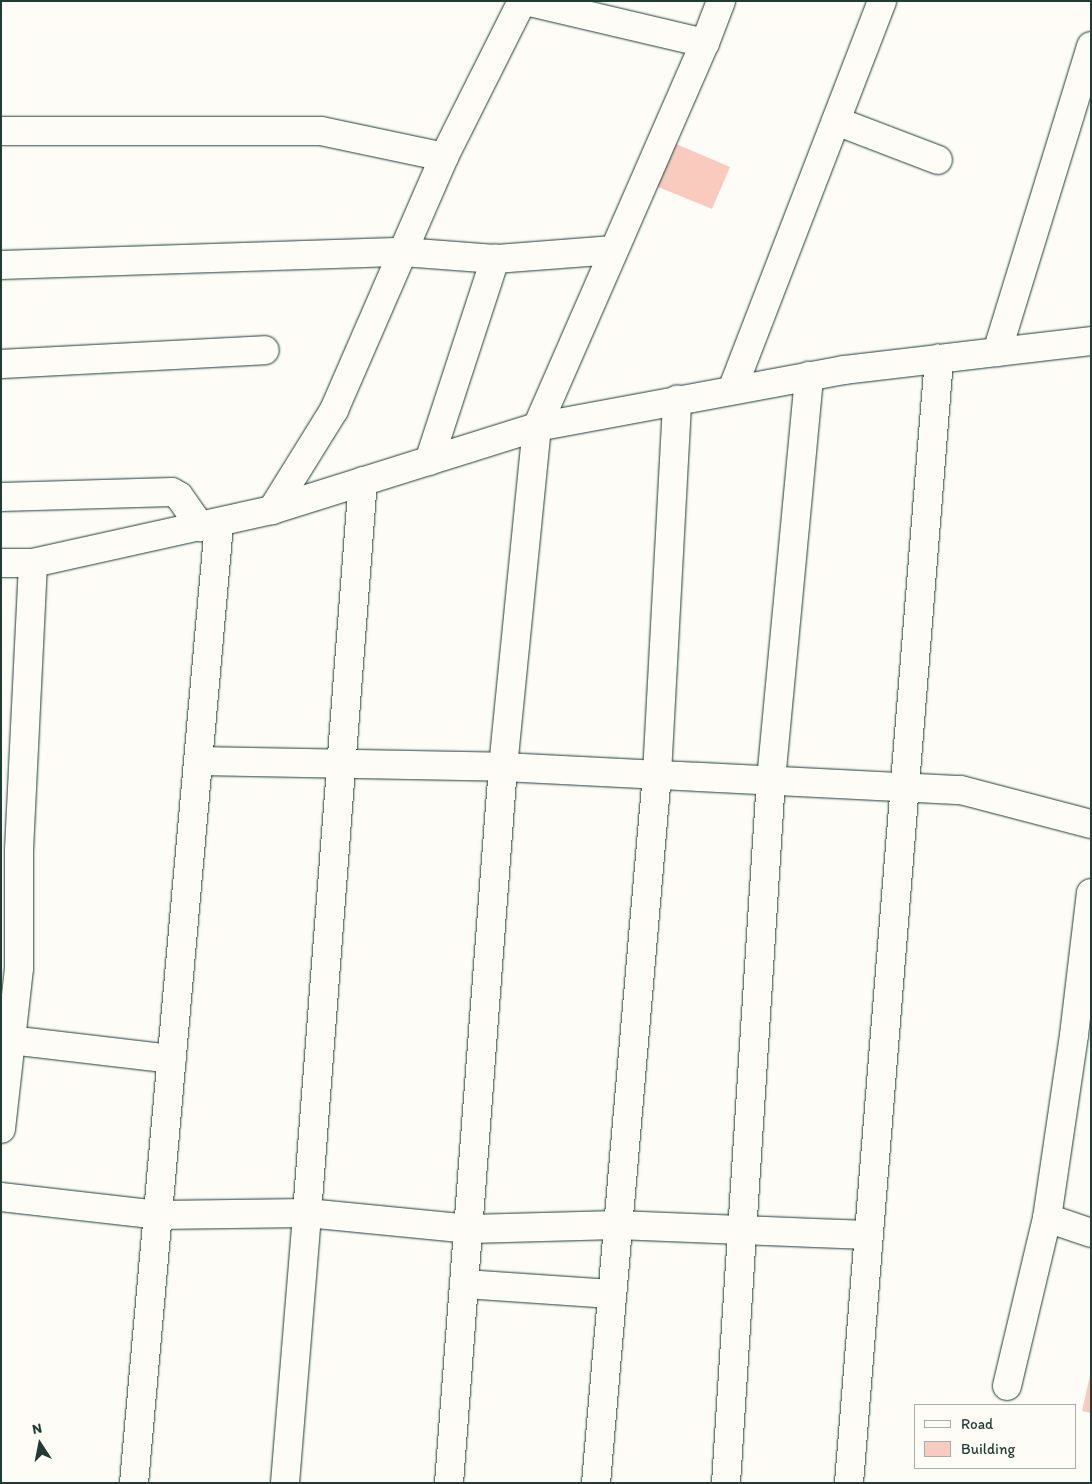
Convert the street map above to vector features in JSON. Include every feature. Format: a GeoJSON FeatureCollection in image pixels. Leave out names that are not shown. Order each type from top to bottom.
{"type":"FeatureCollection","features":[{"type":"Feature","properties":{"kind":"street"},"geometry":{"type":"LineString","coordinates":[[272,510],[334,410],[444,157],[522,1]]}},
{"type":"Feature","properties":{"kind":"street"},"geometry":{"type":"LineString","coordinates":[[526,1],[705,43]]}},
{"type":"Feature","properties":{"kind":"street"},"geometry":{"type":"LineString","coordinates":[[449,1483],[470,1229],[474,1116],[503,767],[537,427],[705,43],[721,1]]}},
{"type":"Feature","properties":{"kind":"street"},"geometry":{"type":"LineString","coordinates":[[732,390],[882,1]]}},
{"type":"Feature","properties":{"kind":"street"},"geometry":{"type":"LineString","coordinates":[[997,352],[1091,46]]}},
{"type":"Feature","properties":{"kind":"street"},"geometry":{"type":"LineString","coordinates":[[836,121],[938,160]]}},
{"type":"Feature","properties":{"kind":"street"},"geometry":{"type":"LineString","coordinates":[[1,131],[321,130],[444,157]]}},
{"type":"Feature","properties":{"kind":"street"},"geometry":{"type":"LineString","coordinates":[[1,265],[403,252],[495,259],[614,250]]}},
{"type":"Feature","properties":{"kind":"street"},"geometry":{"type":"LineString","coordinates":[[429,461],[495,259]]}},
{"type":"Feature","properties":{"kind":"street"},"geometry":{"type":"LineString","coordinates":[[1,563],[33,563],[272,510],[537,427],[809,376],[1091,341]]}},
{"type":"Feature","properties":{"kind":"street"},"geometry":{"type":"LineString","coordinates":[[1,364],[265,350]]}},
{"type":"Feature","properties":{"kind":"street"},"geometry":{"type":"LineString","coordinates":[[849,1483],[938,359]]}},
{"type":"Feature","properties":{"kind":"street"},"geometry":{"type":"LineString","coordinates":[[726,1483],[770,780],[809,376]]}},
{"type":"Feature","properties":{"kind":"street"},"geometry":{"type":"LineString","coordinates":[[596,1483],[657,774],[677,400]]}},
{"type":"Feature","properties":{"kind":"street"},"geometry":{"type":"LineString","coordinates":[[286,1483],[363,481]]}},
{"type":"Feature","properties":{"kind":"street"},"geometry":{"type":"LineString","coordinates":[[1,497],[172,492],[179,496],[210,525],[198,761],[134,1483]]}},
{"type":"Feature","properties":{"kind":"street"},"geometry":{"type":"LineString","coordinates":[[1,1129],[5,1039],[19,968],[19,850],[33,563]]}},
{"type":"Feature","properties":{"kind":"street"},"geometry":{"type":"LineString","coordinates":[[198,761],[503,767],[961,790],[1091,824]]}},
{"type":"Feature","properties":{"kind":"street"},"geometry":{"type":"LineString","coordinates":[[1007,1386],[1047,1218],[1084,1008],[1091,894]]}},
{"type":"Feature","properties":{"kind":"street"},"geometry":{"type":"LineString","coordinates":[[1,896],[19,968]]}},
{"type":"Feature","properties":{"kind":"street"},"geometry":{"type":"LineString","coordinates":[[5,1039],[172,1058]]}},
{"type":"Feature","properties":{"kind":"street"},"geometry":{"type":"LineString","coordinates":[[1,1197],[158,1215],[307,1213],[470,1229],[617,1225],[742,1228],[869,1235]]}},
{"type":"Feature","properties":{"kind":"street"},"geometry":{"type":"LineString","coordinates":[[1047,1218],[1091,1233]]}},
{"type":"Feature","properties":{"kind":"street"},"geometry":{"type":"LineString","coordinates":[[464,1284],[612,1294]]}},
{"type":"Feature","properties":{"kind":"building"},"geometry":{"type":"Polygon","coordinates":[[[669,141],[730,167],[712,209],[651,184],[669,141]]]}},
{"type":"Feature","properties":{"kind":"building"},"geometry":{"type":"Polygon","coordinates":[[[1091,1376],[1091,1413],[1082,1411],[1091,1376]]]}}]}
